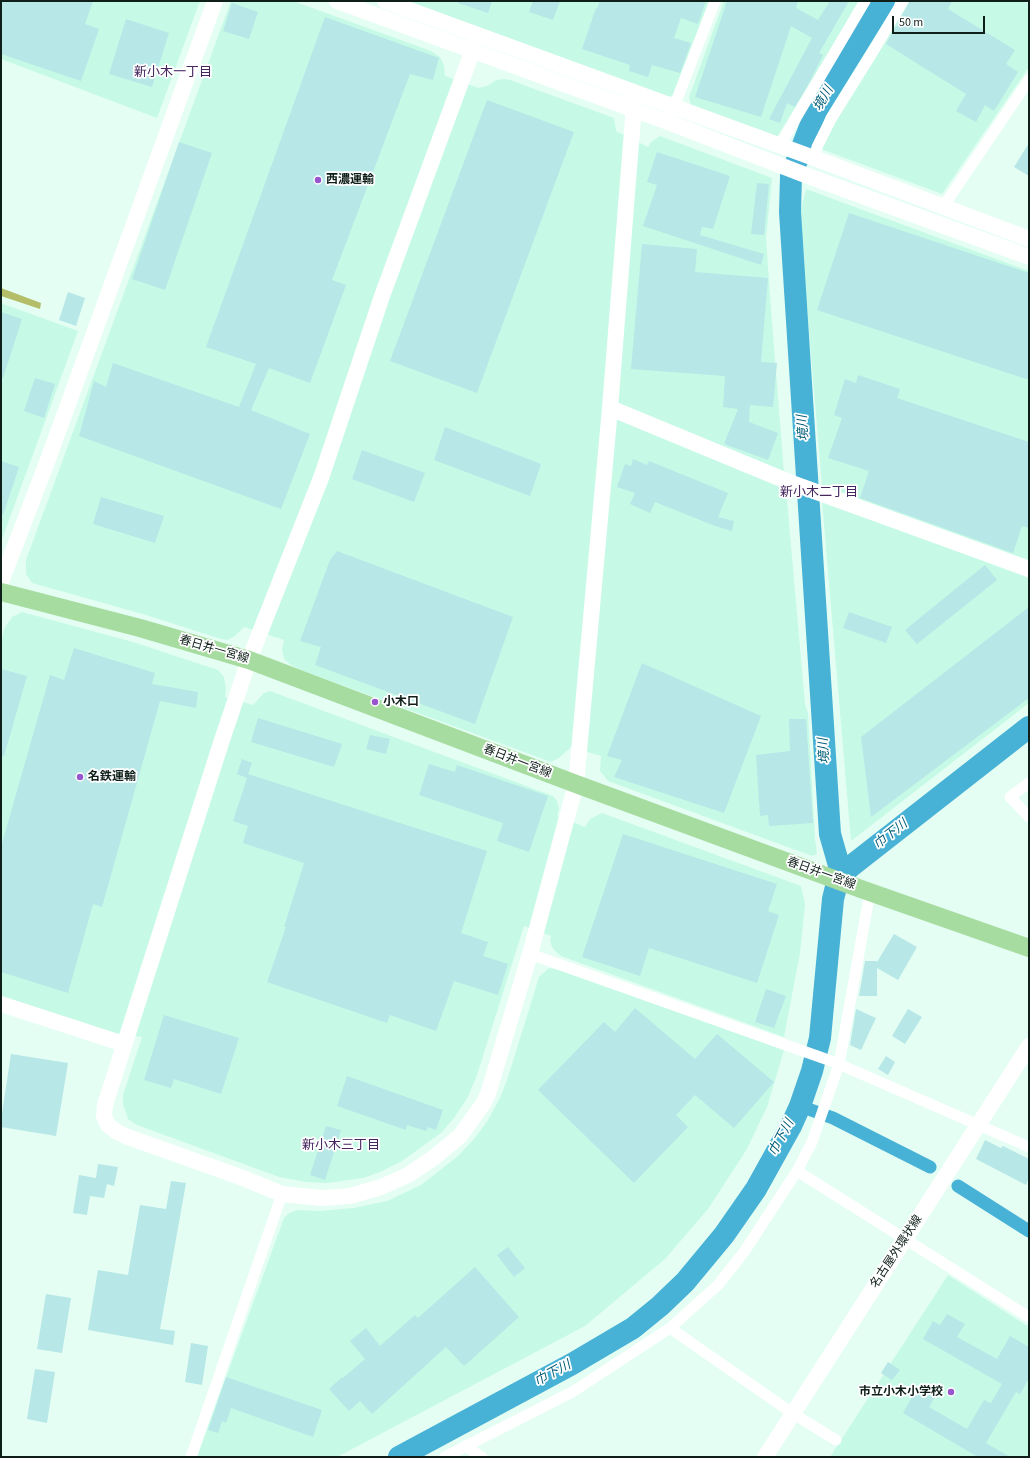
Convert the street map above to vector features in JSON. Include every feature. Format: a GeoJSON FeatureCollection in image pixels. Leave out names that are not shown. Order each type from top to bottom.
{"type":"FeatureCollection","features":[{"type":"Feature","properties":{"kind":"main road","name":"春日井一宮線"},"geometry":{"type":"LineString","coordinates":[[1,592],[140,628],[249,660],[576,784],[812,871],[1029,948]]}},
{"type":"Feature","properties":{"kind":"street"},"geometry":{"type":"LineString","coordinates":[[1,582],[46,465],[215,1]]}},
{"type":"Feature","properties":{"kind":"street"},"geometry":{"type":"LineString","coordinates":[[385,1],[475,43],[633,110],[1029,257]]}},
{"type":"Feature","properties":{"kind":"street"},"geometry":{"type":"LineString","coordinates":[[668,122],[715,1]]}},
{"type":"Feature","properties":{"kind":"street"},"geometry":{"type":"LineString","coordinates":[[780,146],[865,1]]}},
{"type":"Feature","properties":{"kind":"street"},"geometry":{"type":"LineString","coordinates":[[814,158],[817,147],[830,119],[874,50],[902,1]]}},
{"type":"Feature","properties":{"kind":"street"},"geometry":{"type":"LineString","coordinates":[[347,3],[636,93],[1029,239]]}},
{"type":"Feature","properties":{"kind":"street"},"geometry":{"type":"LineString","coordinates":[[475,43],[382,296],[320,478],[249,660],[105,1106],[104,1116],[108,1125],[117,1132],[243,1178],[282,1194],[329,1197],[350,1196],[381,1187],[408,1175],[432,1159],[460,1136],[483,1104],[488,1094],[530,954],[576,784],[610,408],[633,110],[636,93]]}},
{"type":"Feature","properties":{"kind":"street"},"geometry":{"type":"LineString","coordinates":[[942,207],[1029,80]]}},
{"type":"Feature","properties":{"kind":"street"},"geometry":{"type":"LineString","coordinates":[[610,408],[789,482],[1029,569]]}},
{"type":"Feature","properties":{"kind":"street"},"geometry":{"type":"LineString","coordinates":[[1029,783],[1010,797],[1029,817]]}},
{"type":"Feature","properties":{"kind":"street"},"geometry":{"type":"LineString","coordinates":[[445,1457],[574,1391],[670,1328],[718,1285],[744,1252],[797,1171],[812,1142],[824,1107],[836,1063],[865,890]]}},
{"type":"Feature","properties":{"kind":"street"},"geometry":{"type":"LineString","coordinates":[[530,954],[836,1063],[1029,1146]]}},
{"type":"Feature","properties":{"kind":"street"},"geometry":{"type":"LineString","coordinates":[[1,1004],[124,1044]]}},
{"type":"Feature","properties":{"kind":"street","name":"名古屋外環状線"},"geometry":{"type":"LineString","coordinates":[[765,1457],[1029,1046]]}},
{"type":"Feature","properties":{"kind":"street"},"geometry":{"type":"LineString","coordinates":[[797,1171],[1029,1317]]}},
{"type":"Feature","properties":{"kind":"street"},"geometry":{"type":"LineString","coordinates":[[191,1457],[282,1194]]}},
{"type":"Feature","properties":{"kind":"street"},"geometry":{"type":"LineString","coordinates":[[670,1328],[792,1413],[836,1440]]}},
{"type":"Feature","properties":{"kind":"street"},"geometry":{"type":"LineString","coordinates":[[465,1446],[478,1456]]}},
{"type":"Feature","properties":{"kind":"shaded area"},"geometry":{"type":"Polygon","coordinates":[[[1,1],[200,1],[157,118],[1,59],[1,1]]]}},
{"type":"Feature","properties":{"kind":"shaded area"},"geometry":{"type":"Polygon","coordinates":[[[231,1],[293,1],[431,51],[440,57],[444,65],[445,76],[479,88],[489,85],[496,80],[510,80],[614,118],[616,131],[648,147],[651,142],[660,136],[772,178],[766,238],[784,473],[805,704],[808,713],[817,854],[812,856],[608,781],[600,771],[601,756],[571,747],[559,758],[551,762],[301,670],[291,665],[284,659],[282,649],[284,640],[244,627],[235,636],[228,640],[221,639],[146,615],[32,583],[26,574],[26,560],[231,1]]]}},
{"type":"Feature","properties":{"kind":"shaded area"},"geometry":{"type":"Polygon","coordinates":[[[407,1],[710,1],[676,94],[669,97],[407,1]]]}},
{"type":"Feature","properties":{"kind":"shaded area"},"geometry":{"type":"Polygon","coordinates":[[[724,1],[860,1],[777,137],[691,106],[689,97],[724,1]]]}},
{"type":"Feature","properties":{"kind":"shaded area"},"geometry":{"type":"Polygon","coordinates":[[[905,1],[1022,1],[1029,4],[1029,67],[942,194],[821,149],[905,1]]]}},
{"type":"Feature","properties":{"kind":"shaded area"},"geometry":{"type":"Polygon","coordinates":[[[806,189],[1029,271],[1029,562],[822,486],[801,237],[801,210],[806,189]]]}},
{"type":"Feature","properties":{"kind":"shaded area"},"geometry":{"type":"Polygon","coordinates":[[[1,303],[78,331],[1,542],[1,303]]]}},
{"type":"Feature","properties":{"kind":"shaded area"},"geometry":{"type":"Polygon","coordinates":[[[822,501],[1029,578],[1029,703],[851,841],[822,501]]]}},
{"type":"Feature","properties":{"kind":"shaded area"},"geometry":{"type":"Polygon","coordinates":[[[22,612],[133,642],[218,670],[224,677],[226,688],[225,697],[253,705],[264,693],[270,691],[553,796],[557,801],[559,809],[557,816],[585,827],[590,819],[602,813],[801,886],[805,904],[800,953],[784,1037],[561,956],[552,947],[550,941],[551,936],[524,926],[477,1075],[468,1097],[454,1118],[441,1133],[402,1161],[380,1172],[363,1178],[327,1183],[306,1182],[279,1177],[137,1125],[128,1119],[123,1104],[123,1095],[142,1037],[112,1033],[1,999],[1,643],[4,629],[12,617],[22,612]]]}},
{"type":"Feature","properties":{"kind":"shaded area"},"geometry":{"type":"Polygon","coordinates":[[[549,968],[564,971],[784,1050],[767,1107],[747,1149],[708,1209],[665,1259],[585,1326],[337,1457],[197,1457],[284,1218],[288,1214],[297,1210],[320,1211],[353,1208],[387,1201],[421,1185],[458,1156],[475,1138],[488,1120],[500,1098],[539,977],[549,968]]]}},
{"type":"Feature","properties":{"kind":"shaded area","name":"市立小木小学校"},"geometry":{"type":"Polygon","coordinates":[[[948,1275],[1029,1327],[1029,1457],[830,1457],[948,1275]]]}},
{"type":"Feature","properties":{"kind":"green space"},"geometry":{"type":"Polygon","coordinates":[[[1,288],[41,303],[40,309],[1,296],[1,288]]]}},
{"type":"Feature","properties":{"kind":"building"},"geometry":{"type":"Polygon","coordinates":[[[1,1],[93,1],[85,24],[99,29],[81,81],[1,54],[1,1]]]}},
{"type":"Feature","properties":{"kind":"building"},"geometry":{"type":"Polygon","coordinates":[[[458,1],[492,1],[488,13],[458,3],[458,1]]]}},
{"type":"Feature","properties":{"kind":"building"},"geometry":{"type":"Polygon","coordinates":[[[533,1],[560,1],[553,20],[529,12],[533,1]]]}},
{"type":"Feature","properties":{"kind":"building"},"geometry":{"type":"Polygon","coordinates":[[[600,1],[706,1],[698,24],[681,18],[674,38],[691,43],[680,73],[652,65],[648,77],[629,71],[630,65],[582,49],[596,8],[597,9],[600,1]]]}},
{"type":"Feature","properties":{"kind":"building"},"geometry":{"type":"Polygon","coordinates":[[[727,1],[798,1],[796,8],[818,20],[830,1],[849,1],[819,53],[823,55],[809,83],[795,107],[787,103],[780,123],[769,119],[812,38],[791,26],[761,117],[695,97],[727,1]]]}},
{"type":"Feature","properties":{"kind":"building"},"geometry":{"type":"Polygon","coordinates":[[[910,1],[952,1],[948,9],[1015,50],[1006,64],[1018,72],[994,111],[985,105],[976,122],[956,111],[966,94],[886,44],[910,1]]]}},
{"type":"Feature","properties":{"kind":"building"},"geometry":{"type":"Polygon","coordinates":[[[232,3],[258,12],[249,39],[223,31],[232,3]]]}},
{"type":"Feature","properties":{"kind":"building","name":"西濃運輸"},"geometry":{"type":"Polygon","coordinates":[[[325,17],[439,58],[433,80],[410,74],[332,280],[346,285],[310,383],[269,368],[251,410],[310,434],[281,509],[79,436],[94,381],[106,387],[113,363],[239,407],[256,364],[206,347],[325,17]]]}},
{"type":"Feature","properties":{"kind":"building"},"geometry":{"type":"Polygon","coordinates":[[[126,19],[169,33],[152,87],[109,74],[126,19]]]}},
{"type":"Feature","properties":{"kind":"building"},"geometry":{"type":"Polygon","coordinates":[[[487,100],[574,132],[477,393],[390,361],[487,100]]]}},
{"type":"Feature","properties":{"kind":"building"},"geometry":{"type":"Polygon","coordinates":[[[179,142],[212,153],[165,290],[132,279],[179,142]]]}},
{"type":"Feature","properties":{"kind":"building"},"geometry":{"type":"Polygon","coordinates":[[[1029,143],[1029,176],[1014,167],[1029,143]]]}},
{"type":"Feature","properties":{"kind":"building"},"geometry":{"type":"Polygon","coordinates":[[[657,152],[730,176],[713,229],[702,227],[700,235],[764,254],[761,265],[643,226],[657,185],[647,182],[657,152]]]}},
{"type":"Feature","properties":{"kind":"building"},"geometry":{"type":"Polygon","coordinates":[[[757,183],[769,184],[764,235],[751,234],[757,183]]]}},
{"type":"Feature","properties":{"kind":"building"},"geometry":{"type":"Polygon","coordinates":[[[849,213],[1029,273],[1029,380],[817,310],[849,213]]]}},
{"type":"Feature","properties":{"kind":"building"},"geometry":{"type":"Polygon","coordinates":[[[642,244],[697,249],[695,272],[768,278],[761,362],[777,363],[773,407],[750,405],[749,422],[778,433],[768,460],[724,444],[738,409],[723,407],[725,376],[631,369],[642,244]]]}},
{"type":"Feature","properties":{"kind":"building"},"geometry":{"type":"Polygon","coordinates":[[[68,292],[85,298],[76,326],[59,320],[68,292]]]}},
{"type":"Feature","properties":{"kind":"building"},"geometry":{"type":"Polygon","coordinates":[[[1,312],[22,319],[3,378],[1,377],[1,312]]]}},
{"type":"Feature","properties":{"kind":"building"},"geometry":{"type":"Polygon","coordinates":[[[858,375],[900,389],[897,398],[1029,442],[1029,528],[1022,526],[1013,553],[860,498],[869,471],[828,458],[842,418],[834,415],[845,379],[856,383],[858,375]]]}},
{"type":"Feature","properties":{"kind":"building"},"geometry":{"type":"Polygon","coordinates":[[[35,378],[55,384],[44,418],[24,411],[35,378]]]}},
{"type":"Feature","properties":{"kind":"building"},"geometry":{"type":"Polygon","coordinates":[[[445,427],[541,464],[530,496],[434,460],[445,427]]]}},
{"type":"Feature","properties":{"kind":"building"},"geometry":{"type":"Polygon","coordinates":[[[362,450],[425,473],[414,502],[352,479],[362,450]]]}},
{"type":"Feature","properties":{"kind":"building"},"geometry":{"type":"Polygon","coordinates":[[[633,459],[647,465],[649,461],[728,493],[718,517],[734,521],[732,531],[715,526],[655,502],[650,513],[630,504],[635,493],[617,487],[625,464],[631,466],[633,459]]]}},
{"type":"Feature","properties":{"kind":"building"},"geometry":{"type":"Polygon","coordinates":[[[1,461],[19,467],[3,515],[1,515],[1,461]]]}},
{"type":"Feature","properties":{"kind":"building"},"geometry":{"type":"Polygon","coordinates":[[[101,497],[164,516],[155,543],[93,524],[101,497]]]}},
{"type":"Feature","properties":{"kind":"building"},"geometry":{"type":"Polygon","coordinates":[[[337,551],[513,617],[475,724],[315,665],[321,647],[300,641],[330,560],[337,551]]]}},
{"type":"Feature","properties":{"kind":"building"},"geometry":{"type":"Polygon","coordinates":[[[985,565],[997,580],[917,644],[905,630],[985,565]]]}},
{"type":"Feature","properties":{"kind":"building"},"geometry":{"type":"Polygon","coordinates":[[[1029,607],[1029,698],[871,817],[861,737],[1029,607]]]}},
{"type":"Feature","properties":{"kind":"building"},"geometry":{"type":"Polygon","coordinates":[[[849,612],[892,627],[886,643],[843,628],[849,612]]]}},
{"type":"Feature","properties":{"kind":"building","name":"名鉄運輸"},"geometry":{"type":"Polygon","coordinates":[[[74,648],[155,673],[152,684],[198,692],[196,708],[160,701],[102,907],[93,904],[68,993],[1,972],[1,847],[50,675],[64,680],[74,648]]]}},
{"type":"Feature","properties":{"kind":"building"},"geometry":{"type":"Polygon","coordinates":[[[642,663],[761,716],[724,813],[614,777],[622,760],[607,756],[642,663]]]}},
{"type":"Feature","properties":{"kind":"building"},"geometry":{"type":"Polygon","coordinates":[[[1,669],[27,676],[4,756],[1,756],[1,669]]]}},
{"type":"Feature","properties":{"kind":"building"},"geometry":{"type":"Polygon","coordinates":[[[258,718],[342,744],[334,767],[251,742],[258,718]]]}},
{"type":"Feature","properties":{"kind":"building"},"geometry":{"type":"Polygon","coordinates":[[[789,719],[806,719],[813,823],[769,826],[768,815],[760,816],[756,755],[790,751],[789,719]]]}},
{"type":"Feature","properties":{"kind":"building"},"geometry":{"type":"Polygon","coordinates":[[[370,735],[390,739],[386,754],[366,749],[370,735]]]}},
{"type":"Feature","properties":{"kind":"building"},"geometry":{"type":"Polygon","coordinates":[[[242,759],[252,763],[248,774],[487,851],[461,933],[488,942],[483,956],[508,964],[498,995],[454,981],[436,1031],[390,1015],[387,1023],[267,982],[286,927],[284,927],[304,863],[243,843],[248,826],[233,821],[247,778],[237,774],[242,759]]]}},
{"type":"Feature","properties":{"kind":"building"},"geometry":{"type":"Polygon","coordinates":[[[429,764],[455,772],[457,765],[548,796],[529,852],[497,841],[503,823],[419,795],[429,764]]]}},
{"type":"Feature","properties":{"kind":"building"},"geometry":{"type":"Polygon","coordinates":[[[623,834],[777,884],[768,911],[779,915],[757,983],[649,948],[640,976],[582,957],[623,834]]]}},
{"type":"Feature","properties":{"kind":"building"},"geometry":{"type":"Polygon","coordinates":[[[894,934],[917,947],[898,980],[877,968],[877,996],[859,996],[865,961],[877,962],[894,934]]]}},
{"type":"Feature","properties":{"kind":"building"},"geometry":{"type":"Polygon","coordinates":[[[766,989],[786,996],[774,1028],[755,1022],[766,989]]]}},
{"type":"Feature","properties":{"kind":"building"},"geometry":{"type":"Polygon","coordinates":[[[635,1008],[695,1059],[717,1034],[774,1082],[734,1128],[695,1095],[676,1115],[688,1127],[634,1183],[538,1090],[604,1022],[615,1032],[635,1008]]]}},
{"type":"Feature","properties":{"kind":"building"},"geometry":{"type":"Polygon","coordinates":[[[856,1009],[876,1018],[861,1050],[850,1045],[856,1009]]]}},
{"type":"Feature","properties":{"kind":"building"},"geometry":{"type":"Polygon","coordinates":[[[908,1009],[922,1017],[905,1044],[892,1036],[908,1009]]]}},
{"type":"Feature","properties":{"kind":"building"},"geometry":{"type":"Polygon","coordinates":[[[164,1015],[239,1038],[221,1094],[174,1079],[171,1088],[144,1080],[164,1015]]]}},
{"type":"Feature","properties":{"kind":"building"},"geometry":{"type":"Polygon","coordinates":[[[11,1054],[68,1063],[56,1136],[1,1127],[11,1054]]]}},
{"type":"Feature","properties":{"kind":"building"},"geometry":{"type":"Polygon","coordinates":[[[886,1056],[895,1062],[888,1075],[878,1069],[886,1056]]]}},
{"type":"Feature","properties":{"kind":"building"},"geometry":{"type":"Polygon","coordinates":[[[347,1076],[443,1110],[436,1130],[428,1127],[426,1131],[407,1125],[406,1130],[337,1106],[347,1076]]]}},
{"type":"Feature","properties":{"kind":"building"},"geometry":{"type":"Polygon","coordinates":[[[326,1126],[341,1130],[325,1180],[310,1175],[326,1126]]]}},
{"type":"Feature","properties":{"kind":"building"},"geometry":{"type":"Polygon","coordinates":[[[985,1140],[1001,1148],[1003,1146],[1029,1159],[1029,1178],[1026,1185],[976,1159],[985,1140]]]}},
{"type":"Feature","properties":{"kind":"building"},"geometry":{"type":"Polygon","coordinates":[[[98,1164],[118,1167],[114,1186],[107,1184],[104,1198],[90,1196],[87,1215],[73,1213],[79,1175],[96,1178],[98,1164]]]}},
{"type":"Feature","properties":{"kind":"building"},"geometry":{"type":"Polygon","coordinates":[[[171,1181],[186,1183],[160,1329],[175,1331],[173,1345],[88,1330],[98,1270],[128,1275],[140,1205],[166,1209],[171,1181]]]}},
{"type":"Feature","properties":{"kind":"building"},"geometry":{"type":"Polygon","coordinates":[[[508,1247],[525,1268],[514,1277],[497,1255],[508,1247]]]}},
{"type":"Feature","properties":{"kind":"building"},"geometry":{"type":"Polygon","coordinates":[[[475,1267],[519,1317],[464,1366],[446,1347],[372,1414],[360,1401],[349,1411],[329,1389],[365,1359],[350,1341],[366,1328],[380,1346],[415,1315],[418,1318],[475,1267]]]}},
{"type":"Feature","properties":{"kind":"building"},"geometry":{"type":"Polygon","coordinates":[[[46,1294],[71,1298],[62,1353],[37,1349],[46,1294]]]}},
{"type":"Feature","properties":{"kind":"building"},"geometry":{"type":"Polygon","coordinates":[[[947,1314],[965,1324],[957,1337],[997,1359],[1010,1336],[1029,1347],[1029,1378],[1020,1394],[1016,1392],[986,1443],[1010,1457],[978,1457],[903,1413],[919,1385],[936,1395],[929,1407],[967,1429],[984,1400],[991,1403],[1002,1384],[923,1339],[933,1321],[940,1325],[947,1314]]]}},
{"type":"Feature","properties":{"kind":"building"},"geometry":{"type":"Polygon","coordinates":[[[191,1343],[208,1346],[202,1385],[185,1382],[191,1343]]]}},
{"type":"Feature","properties":{"kind":"building"},"geometry":{"type":"Polygon","coordinates":[[[888,1362],[900,1370],[892,1380],[881,1373],[888,1362]]]}},
{"type":"Feature","properties":{"kind":"building"},"geometry":{"type":"Polygon","coordinates":[[[35,1369],[55,1372],[47,1423],[27,1419],[35,1369]]]}},
{"type":"Feature","properties":{"kind":"building"},"geometry":{"type":"Polygon","coordinates":[[[226,1377],[322,1410],[313,1437],[231,1408],[226,1423],[222,1421],[218,1433],[208,1430],[226,1377]]]}},
{"type":"Feature","properties":{"kind":"waterway","name":"境川"},"geometry":{"type":"LineString","coordinates":[[842,876],[830,834],[790,212],[791,176],[816,111],[884,1]]}},
{"type":"Feature","properties":{"kind":"waterway","name":"巾下川"},"geometry":{"type":"LineString","coordinates":[[399,1457],[572,1364],[633,1328],[660,1306],[685,1282],[724,1235],[756,1189],[791,1126],[800,1106],[812,1071],[820,1038],[833,899],[836,887],[842,876],[850,867],[1029,727]]}},
{"type":"Feature","properties":{"kind":"waterway"},"geometry":{"type":"LineString","coordinates":[[800,1106],[833,1118],[930,1167]]}},
{"type":"Feature","properties":{"kind":"waterway"},"geometry":{"type":"LineString","coordinates":[[958,1186],[1029,1231]]}},
{"type":"Feature","properties":{"kind":"place","name":"西濃運輸"},"geometry":{"type":"Point","coordinates":[318,180]}},
{"type":"Feature","properties":{"kind":"place","name":"小木口"},"geometry":{"type":"Point","coordinates":[375,702]}},
{"type":"Feature","properties":{"kind":"place","name":"名鉄運輸"},"geometry":{"type":"Point","coordinates":[80,777]}},
{"type":"Feature","properties":{"kind":"place","name":"市立小木小学校"},"geometry":{"type":"Point","coordinates":[951,1392]}},
{"type":"Feature","properties":{"kind":"district","name":"新小木一丁目"},"geometry":{"type":"Point","coordinates":[173,73]}},
{"type":"Feature","properties":{"kind":"district","name":"新小木二丁目"},"geometry":{"type":"Point","coordinates":[819,493]}},
{"type":"Feature","properties":{"kind":"district","name":"新小木三丁目"},"geometry":{"type":"Point","coordinates":[341,1146]}}]}
